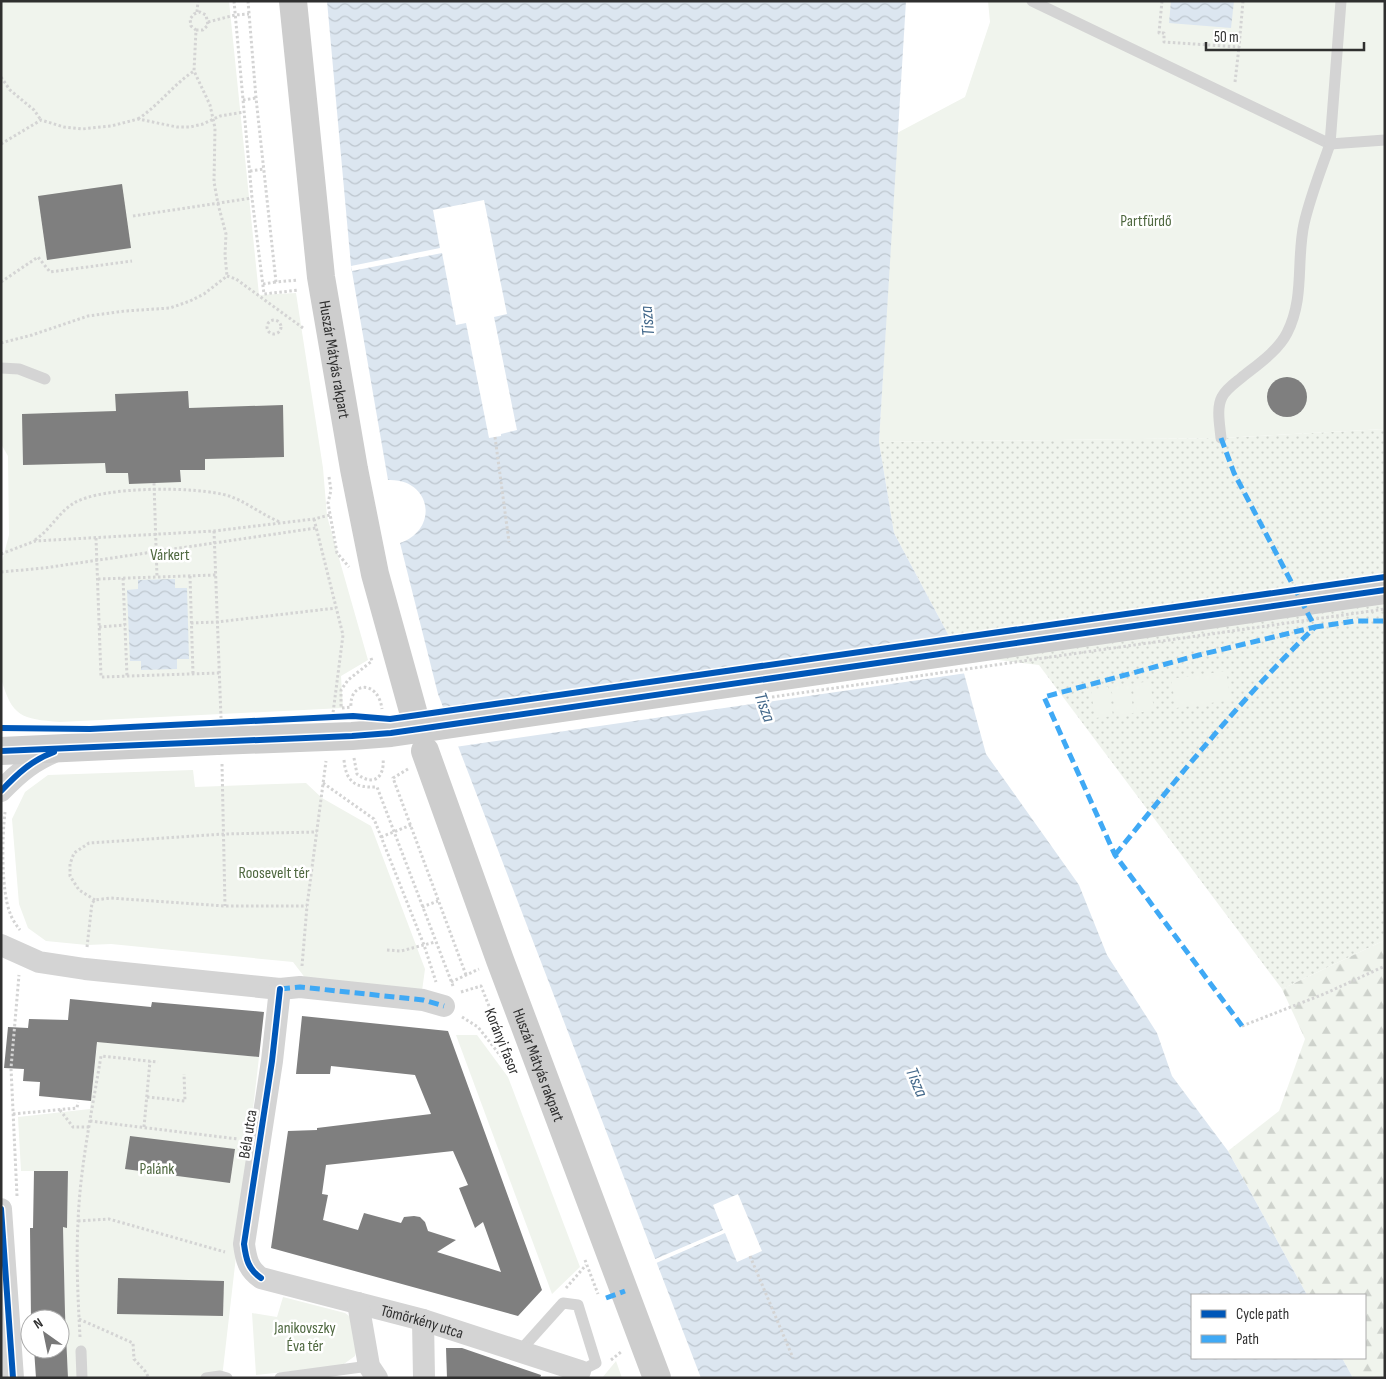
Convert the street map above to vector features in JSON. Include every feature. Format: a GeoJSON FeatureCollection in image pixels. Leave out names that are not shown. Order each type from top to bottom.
{"type":"FeatureCollection","features":[{"type":"Feature","properties":{"kind":"street","name":"Huszár Mátyás rakpart"},"geometry":{"type":"LineString","coordinates":[[293,1],[321,277],[354,468],[375,574],[413,711]]}},
{"type":"Feature","properties":{"kind":"street"},"geometry":{"type":"LineString","coordinates":[[1,751],[391,733],[1385,590]]}},
{"type":"Feature","properties":{"kind":"street"},"geometry":{"type":"LineString","coordinates":[[3,800],[19,772],[41,757],[66,748]]}},
{"type":"Feature","properties":{"kind":"street","name":"Huszár Mátyás rakpart"},"geometry":{"type":"LineString","coordinates":[[426,754],[500,960],[657,1378]]}},
{"type":"Feature","properties":{"kind":"street"},"geometry":{"type":"LineString","coordinates":[[11,950],[39,962],[85,969],[280,989],[300,986],[423,1000],[451,996]]}},
{"type":"Feature","properties":{"kind":"street","name":"Béla utca"},"geometry":{"type":"LineString","coordinates":[[261,1278],[252,1272],[248,1265],[244,1244],[272,1061],[280,989]]}},
{"type":"Feature","properties":{"kind":"street"},"geometry":{"type":"LineString","coordinates":[[1,1208],[13,1378]]}},
{"type":"Feature","properties":{"kind":"street","name":"Tömörkény utca"},"geometry":{"type":"LineString","coordinates":[[261,1278],[423,1320],[580,1371]]}},
{"type":"Feature","properties":{"kind":"street"},"geometry":{"type":"LineString","coordinates":[[358,1303],[373,1372]]}},
{"type":"Feature","properties":{"kind":"street"},"geometry":{"type":"LineString","coordinates":[[423,1320],[424,1378]]}},
{"type":"Feature","properties":{"kind":"lane"},"geometry":{"type":"LineString","coordinates":[[1032,1],[1330,144],[1385,140]]}},
{"type":"Feature","properties":{"kind":"lane"},"geometry":{"type":"LineString","coordinates":[[1221,438],[1219,417],[1222,398],[1229,388],[1271,354],[1286,334],[1294,317],[1300,277],[1304,223],[1330,144],[1341,1]]}},
{"type":"Feature","properties":{"kind":"lane"},"geometry":{"type":"LineString","coordinates":[[1,368],[19,369],[45,380]]}},
{"type":"Feature","properties":{"kind":"lane"},"geometry":{"type":"LineString","coordinates":[[519,1352],[563,1303],[578,1305],[596,1363],[580,1371]]}},
{"type":"Feature","properties":{"kind":"lane"},"geometry":{"type":"LineString","coordinates":[[81,1351],[82,1378]]}},
{"type":"Feature","properties":{"kind":"lane"},"geometry":{"type":"LineString","coordinates":[[280,1378],[373,1372]]}},
{"type":"Feature","properties":{"kind":"lane"},"geometry":{"type":"LineString","coordinates":[[206,1378],[226,1378]]}},
{"type":"Feature","properties":{"kind":"path"},"geometry":{"type":"LineString","coordinates":[[197,12],[198,1]]}},
{"type":"Feature","properties":{"kind":"path"},"geometry":{"type":"LineString","coordinates":[[234,1],[252,198],[264,294]]}},
{"type":"Feature","properties":{"kind":"path"},"geometry":{"type":"LineString","coordinates":[[248,1],[256,98],[276,282]]}},
{"type":"Feature","properties":{"kind":"path"},"geometry":{"type":"LineString","coordinates":[[1162,1],[1159,33],[1164,33],[1164,42],[1239,48]]}},
{"type":"Feature","properties":{"kind":"path"},"geometry":{"type":"LineString","coordinates":[[1233,98],[1243,1]]}},
{"type":"Feature","properties":{"kind":"path"},"geometry":{"type":"LineString","coordinates":[[196,30],[206,28],[208,22],[206,15],[197,12]]}},
{"type":"Feature","properties":{"kind":"path"},"geometry":{"type":"LineString","coordinates":[[197,12],[191,16],[190,23],[196,30],[194,71],[208,100],[216,133],[214,182],[226,234],[226,276]]}},
{"type":"Feature","properties":{"kind":"path"},"geometry":{"type":"LineString","coordinates":[[208,22],[235,15],[250,14]]}},
{"type":"Feature","properties":{"kind":"path"},"geometry":{"type":"LineString","coordinates":[[1,77],[10,90],[34,110],[41,120],[82,129],[111,126],[138,119],[194,71]]}},
{"type":"Feature","properties":{"kind":"path"},"geometry":{"type":"LineString","coordinates":[[243,100],[256,98]]}},
{"type":"Feature","properties":{"kind":"path"},"geometry":{"type":"LineString","coordinates":[[138,119],[184,127],[196,126],[220,116],[244,112]]}},
{"type":"Feature","properties":{"kind":"path"},"geometry":{"type":"LineString","coordinates":[[1,144],[41,120]]}},
{"type":"Feature","properties":{"kind":"path"},"geometry":{"type":"LineString","coordinates":[[250,171],[264,169]]}},
{"type":"Feature","properties":{"kind":"path"},"geometry":{"type":"LineString","coordinates":[[133,216],[252,198]]}},
{"type":"Feature","properties":{"kind":"path"},"geometry":{"type":"LineString","coordinates":[[1,282],[38,257],[50,272],[132,261]]}},
{"type":"Feature","properties":{"kind":"path"},"geometry":{"type":"LineString","coordinates":[[226,276],[236,279],[303,328]]}},
{"type":"Feature","properties":{"kind":"path"},"geometry":{"type":"LineString","coordinates":[[1,343],[32,335],[88,316],[170,308],[204,294],[226,276]]}},
{"type":"Feature","properties":{"kind":"path"},"geometry":{"type":"LineString","coordinates":[[262,284],[321,277]]}},
{"type":"Feature","properties":{"kind":"path"},"geometry":{"type":"LineString","coordinates":[[261,297],[264,294],[299,290],[300,299]]}},
{"type":"Feature","properties":{"kind":"path"},"geometry":{"type":"LineString","coordinates":[[278,321],[281,329],[279,333],[274,335],[267,330],[267,325],[274,320],[278,321],[284,315]]}},
{"type":"Feature","properties":{"kind":"path"},"geometry":{"type":"LineString","coordinates":[[302,318],[305,337]]}},
{"type":"Feature","properties":{"kind":"path"},"geometry":{"type":"LineString","coordinates":[[495,438],[510,542]]}},
{"type":"Feature","properties":{"kind":"path"},"geometry":{"type":"LineString","coordinates":[[328,470],[331,490],[328,503],[337,553],[348,567],[351,577]]}},
{"type":"Feature","properties":{"kind":"path"},"geometry":{"type":"LineString","coordinates":[[154,483],[157,577]]}},
{"type":"Feature","properties":{"kind":"path"},"geometry":{"type":"LineString","coordinates":[[1,554],[42,536],[69,507],[80,500],[104,493],[155,490],[212,491],[238,499],[282,522]]}},
{"type":"Feature","properties":{"kind":"path"},"geometry":{"type":"LineString","coordinates":[[35,540],[214,531],[314,519],[330,515]]}},
{"type":"Feature","properties":{"kind":"path"},"geometry":{"type":"LineString","coordinates":[[1,572],[44,568],[316,528]]}},
{"type":"Feature","properties":{"kind":"path"},"geometry":{"type":"LineString","coordinates":[[96,538],[101,677],[219,673]]}},
{"type":"Feature","properties":{"kind":"path"},"geometry":{"type":"LineString","coordinates":[[98,579],[216,575]]}},
{"type":"Feature","properties":{"kind":"path"},"geometry":{"type":"LineString","coordinates":[[190,576],[193,674]]}},
{"type":"Feature","properties":{"kind":"path"},"geometry":{"type":"LineString","coordinates":[[124,578],[127,676]]}},
{"type":"Feature","properties":{"kind":"path"},"geometry":{"type":"LineString","coordinates":[[191,623],[217,622],[336,608]]}},
{"type":"Feature","properties":{"kind":"path"},"geometry":{"type":"LineString","coordinates":[[766,698],[1385,609]]}},
{"type":"Feature","properties":{"kind":"path"},"geometry":{"type":"LineString","coordinates":[[100,626],[125,626]]}},
{"type":"Feature","properties":{"kind":"path"},"geometry":{"type":"LineString","coordinates":[[370,652],[372,662],[348,680],[341,690],[341,708],[351,707],[350,698],[354,692],[361,688],[370,688],[376,692],[382,709]]}},
{"type":"Feature","properties":{"kind":"path"},"geometry":{"type":"LineString","coordinates":[[335,692],[341,690]]}},
{"type":"Feature","properties":{"kind":"path"},"geometry":{"type":"LineString","coordinates":[[328,717],[337,717]]}},
{"type":"Feature","properties":{"kind":"path"},"geometry":{"type":"LineString","coordinates":[[382,752],[384,766],[381,775],[374,780],[365,780],[357,774],[355,755],[345,756],[346,775],[354,783],[365,788],[377,787],[451,982],[451,996]]}},
{"type":"Feature","properties":{"kind":"path"},"geometry":{"type":"LineString","coordinates":[[426,754],[393,778],[466,975]]}},
{"type":"Feature","properties":{"kind":"path"},"geometry":{"type":"LineString","coordinates":[[323,783],[374,819],[424,945],[451,996]]}},
{"type":"Feature","properties":{"kind":"path"},"geometry":{"type":"LineString","coordinates":[[3,800],[5,892],[10,914],[22,934],[11,950],[11,1068]]}},
{"type":"Feature","properties":{"kind":"path"},"geometry":{"type":"LineString","coordinates":[[381,837],[411,825]]}},
{"type":"Feature","properties":{"kind":"path"},"geometry":{"type":"LineString","coordinates":[[307,906],[225,906],[110,898],[94,900],[79,890],[70,876],[70,864],[74,852],[89,843],[224,834],[317,832]]}},
{"type":"Feature","properties":{"kind":"path"},"geometry":{"type":"LineString","coordinates":[[85,969],[92,903],[94,900]]}},
{"type":"Feature","properties":{"kind":"path"},"geometry":{"type":"LineString","coordinates":[[422,907],[438,901]]}},
{"type":"Feature","properties":{"kind":"path"},"geometry":{"type":"LineString","coordinates":[[387,950],[401,951],[435,942]]}},
{"type":"Feature","properties":{"kind":"path"},"geometry":{"type":"LineString","coordinates":[[1242,1026],[1324,994],[1385,966]]}},
{"type":"Feature","properties":{"kind":"path"},"geometry":{"type":"LineString","coordinates":[[451,982],[478,969]]}},
{"type":"Feature","properties":{"kind":"path"},"geometry":{"type":"LineString","coordinates":[[149,1378],[145,1370],[134,1359],[133,1343],[79,1319],[76,1275],[82,1170],[101,1056],[158,1062]]}},
{"type":"Feature","properties":{"kind":"path"},"geometry":{"type":"LineString","coordinates":[[144,1127],[150,1061]]}},
{"type":"Feature","properties":{"kind":"path"},"geometry":{"type":"LineString","coordinates":[[147,1097],[185,1101],[184,1074]]}},
{"type":"Feature","properties":{"kind":"path"},"geometry":{"type":"LineString","coordinates":[[13,1114],[77,1108],[78,1102]]}},
{"type":"Feature","properties":{"kind":"path"},"geometry":{"type":"LineString","coordinates":[[60,1110],[73,1127],[89,1127]]}},
{"type":"Feature","properties":{"kind":"path"},"geometry":{"type":"LineString","coordinates":[[90,1121],[247,1140]]}},
{"type":"Feature","properties":{"kind":"path"},"geometry":{"type":"LineString","coordinates":[[78,1221],[110,1219],[234,1254]]}},
{"type":"Feature","properties":{"kind":"path"},"geometry":{"type":"LineString","coordinates":[[750,1256],[793,1358]]}},
{"type":"Feature","properties":{"kind":"path"},"geometry":{"type":"LineString","coordinates":[[584,1258],[599,1299]]}},
{"type":"Feature","properties":{"kind":"path"},"geometry":{"type":"LineString","coordinates":[[563,1303],[565,1289],[586,1265]]}},
{"type":"Feature","properties":{"kind":"path"},"geometry":{"type":"LineString","coordinates":[[617,1344],[624,1360]]}},
{"type":"Feature","properties":{"kind":"green space","name":"Várkert"},"geometry":{"type":"Polygon","coordinates":[[[1,1],[229,1],[259,295],[296,293],[323,468],[327,516],[368,660],[341,676],[343,708],[60,722],[27,717],[20,714],[9,701],[1,678],[1,565],[9,535],[8,456],[1,444],[1,1]]]}},
{"type":"Feature","properties":{"kind":"green space","name":"Partfürdő"},"geometry":{"type":"Polygon","coordinates":[[[988,1],[1385,1],[1385,429],[1221,438],[879,442],[897,133],[965,97],[990,22],[988,1]]]}},
{"type":"Feature","properties":{"kind":"green space"},"geometry":{"type":"Polygon","coordinates":[[[1385,429],[1385,940],[1282,989],[1039,665],[959,655],[894,533],[879,442],[1221,438],[1385,429]]]}},
{"type":"Feature","properties":{"kind":"green space"},"geometry":{"type":"Polygon","coordinates":[[[1226,671],[1231,700],[1176,708],[1171,679],[1226,671]]]}},
{"type":"Feature","properties":{"kind":"green space"},"geometry":{"type":"Polygon","coordinates":[[[1150,681],[1154,710],[1137,713],[1132,684],[1150,681]]]}},
{"type":"Feature","properties":{"kind":"green space"},"geometry":{"type":"Polygon","coordinates":[[[1129,684],[1134,713],[1116,716],[1111,687],[1129,684]]]}},
{"type":"Feature","properties":{"kind":"green space"},"geometry":{"type":"Polygon","coordinates":[[[1108,687],[1113,716],[1095,718],[1091,690],[1108,687]]]}},
{"type":"Feature","properties":{"kind":"green space","name":"Roosevelt tér"},"geometry":{"type":"Polygon","coordinates":[[[193,770],[195,787],[306,783],[322,798],[371,826],[425,969],[422,991],[306,979],[293,962],[111,944],[87,945],[46,941],[28,928],[19,904],[12,819],[25,792],[48,775],[193,770]]]}},
{"type":"Feature","properties":{"kind":"green space"},"geometry":{"type":"Polygon","coordinates":[[[1385,940],[1385,1378],[1353,1378],[1343,1359],[1366,1359],[1366,1294],[1306,1294],[1228,1151],[1279,1111],[1305,1039],[1282,989],[1385,940]]]}},
{"type":"Feature","properties":{"kind":"green space","name":"Palánk"},"geometry":{"type":"Polygon","coordinates":[[[88,1034],[104,1042],[259,1057],[222,1378],[68,1378],[70,1309],[65,1309],[63,1227],[67,1227],[68,1171],[21,1171],[18,1117],[90,1109],[97,1045],[88,1034]]]}},
{"type":"Feature","properties":{"kind":"green space"},"geometry":{"type":"Polygon","coordinates":[[[456,1035],[477,1035],[508,1077],[580,1267],[552,1294],[456,1035]]]}},
{"type":"Feature","properties":{"kind":"green space","name":"Janikovszky Éva tér"},"geometry":{"type":"Polygon","coordinates":[[[283,1297],[345,1313],[356,1321],[359,1340],[355,1356],[341,1366],[256,1375],[252,1313],[277,1317],[283,1297]]]}},
{"type":"Feature","properties":{"kind":"green space"},"geometry":{"type":"Polygon","coordinates":[[[616,1361],[622,1378],[602,1378],[616,1361]]]}},
{"type":"Feature","properties":{"kind":"water","name":"Tisza"},"geometry":{"type":"Polygon","coordinates":[[[327,1],[906,1],[879,442],[894,533],[959,655],[986,754],[1079,885],[1107,955],[1157,1033],[1172,1076],[1228,1151],[1306,1294],[1191,1294],[1191,1359],[1343,1359],[1353,1378],[701,1378],[438,694],[400,543],[413,536],[421,527],[425,516],[425,506],[421,495],[414,487],[403,482],[388,480],[351,266],[327,1]]]}},
{"type":"Feature","properties":{"kind":"water"},"geometry":{"type":"Polygon","coordinates":[[[1171,1],[1234,1],[1231,28],[1169,23],[1171,1]]]}},
{"type":"Feature","properties":{"kind":"water"},"geometry":{"type":"Polygon","coordinates":[[[175,579],[175,588],[187,588],[189,659],[177,659],[177,669],[141,670],[141,661],[130,661],[127,590],[138,589],[138,580],[175,579]]]}},
{"type":"Feature","properties":{"kind":"pier"},"geometry":{"type":"Polygon","coordinates":[[[484,200],[507,314],[494,317],[517,430],[489,438],[466,323],[456,325],[442,253],[352,271],[351,266],[440,248],[433,210],[484,200]]]}},
{"type":"Feature","properties":{"kind":"pier"},"geometry":{"type":"Polygon","coordinates":[[[951,635],[962,654],[967,673],[455,747],[440,708],[951,635]]]}},
{"type":"Feature","properties":{"kind":"pier"},"geometry":{"type":"Polygon","coordinates":[[[738,1194],[762,1251],[737,1262],[725,1233],[654,1264],[653,1260],[723,1230],[713,1205],[738,1194]]]}},
{"type":"Feature","properties":{"kind":"building"},"geometry":{"type":"Polygon","coordinates":[[[122,184],[131,248],[47,260],[38,196],[122,184]]]}},
{"type":"Feature","properties":{"kind":"building"},"geometry":{"type":"Polygon","coordinates":[[[1291,377],[1298,380],[1304,386],[1307,397],[1306,405],[1298,414],[1291,417],[1283,417],[1276,414],[1268,405],[1267,393],[1270,386],[1279,378],[1291,377]]]}},
{"type":"Feature","properties":{"kind":"building"},"geometry":{"type":"Polygon","coordinates":[[[188,391],[189,408],[283,405],[284,457],[205,459],[205,470],[180,470],[181,482],[129,484],[128,473],[106,473],[105,463],[23,465],[22,414],[116,411],[115,394],[188,391]]]}},
{"type":"Feature","properties":{"kind":"building"},"geometry":{"type":"Polygon","coordinates":[[[70,999],[151,1007],[152,1002],[264,1012],[259,1057],[97,1042],[91,1101],[39,1096],[40,1082],[23,1081],[24,1069],[4,1068],[8,1027],[28,1028],[29,1019],[68,1020],[70,999]]]}},
{"type":"Feature","properties":{"kind":"building"},"geometry":{"type":"Polygon","coordinates":[[[302,1016],[448,1031],[542,1290],[518,1316],[271,1248],[288,1131],[317,1130],[317,1128],[431,1114],[415,1075],[331,1066],[330,1074],[296,1074],[302,1016]],[[453,1151],[326,1165],[322,1194],[328,1195],[323,1220],[358,1230],[364,1213],[401,1223],[404,1217],[420,1217],[425,1222],[428,1231],[456,1240],[437,1252],[501,1272],[483,1222],[475,1228],[459,1188],[468,1185],[453,1151]]]}},
{"type":"Feature","properties":{"kind":"building"},"geometry":{"type":"Polygon","coordinates":[[[130,1136],[235,1149],[230,1183],[125,1169],[130,1136]]]}},
{"type":"Feature","properties":{"kind":"building"},"geometry":{"type":"Polygon","coordinates":[[[34,1171],[68,1171],[67,1228],[63,1227],[65,1309],[31,1309],[30,1228],[33,1228],[34,1171]]]}},
{"type":"Feature","properties":{"kind":"building"},"geometry":{"type":"Polygon","coordinates":[[[118,1278],[224,1281],[223,1316],[117,1314],[118,1278]]]}},
{"type":"Feature","properties":{"kind":"building"},"geometry":{"type":"Polygon","coordinates":[[[446,1348],[462,1348],[541,1375],[540,1378],[447,1378],[446,1348]]]}},
{"type":"Feature","properties":{"kind":"building"},"geometry":{"type":"Polygon","coordinates":[[[35,1359],[67,1359],[68,1378],[36,1378],[35,1359]]]}},
{"type":"Feature","properties":{"kind":"marked path"},"geometry":{"type":"LineString","coordinates":[[1221,438],[1234,473],[1315,627],[1355,621],[1385,621]]}},
{"type":"Feature","properties":{"kind":"marked path"},"geometry":{"type":"LineString","coordinates":[[1115,855],[1236,710],[1315,627],[1199,655],[1044,697],[1115,855],[1242,1026]]}},
{"type":"Feature","properties":{"kind":"marked path"},"geometry":{"type":"LineString","coordinates":[[280,989],[300,987],[423,1000],[444,1006]]}},
{"type":"Feature","properties":{"kind":"marked path"},"geometry":{"type":"LineString","coordinates":[[606,1298],[625,1291]]}},
{"type":"Feature","properties":{"kind":"cycle path"},"geometry":{"type":"LineString","coordinates":[[1,728],[90,729],[353,716],[390,719],[1385,577]]}},
{"type":"Feature","properties":{"kind":"cycle path"},"geometry":{"type":"LineString","coordinates":[[1,751],[391,733],[1385,590]]}},
{"type":"Feature","properties":{"kind":"cycle path"},"geometry":{"type":"LineString","coordinates":[[1,791],[25,768],[54,752]]}},
{"type":"Feature","properties":{"kind":"cycle path"},"geometry":{"type":"LineString","coordinates":[[261,1278],[248,1263],[244,1244],[272,1061],[280,989]]}},
{"type":"Feature","properties":{"kind":"cycle path"},"geometry":{"type":"LineString","coordinates":[[1,1209],[13,1378]]}}]}
